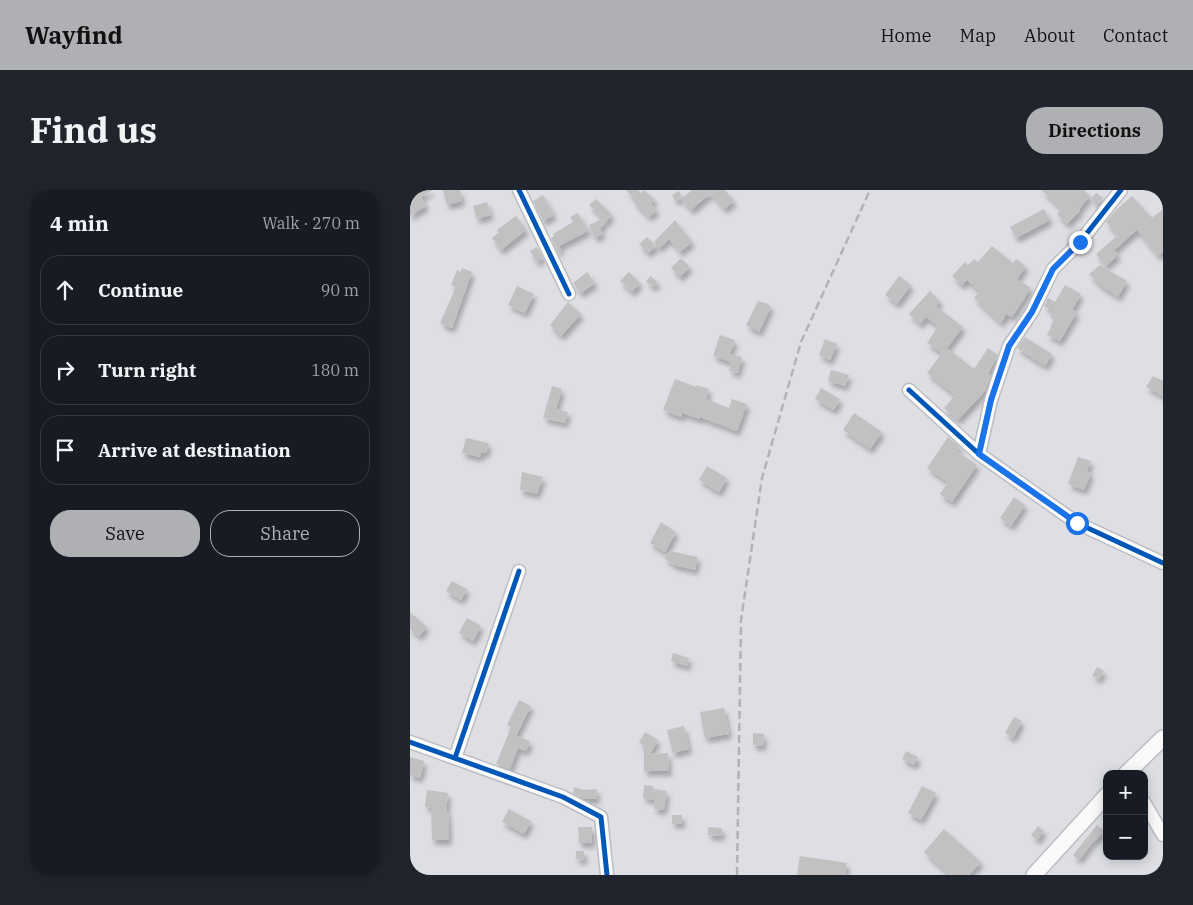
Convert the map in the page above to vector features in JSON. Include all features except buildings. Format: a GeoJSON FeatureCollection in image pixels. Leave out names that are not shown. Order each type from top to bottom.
{"type":"FeatureCollection","features":[{"type":"Feature","properties":{"kind":"main road"},"geometry":{"type":"LineString","coordinates":[[1130,770],[1163,738]]}},
{"type":"Feature","properties":{"kind":"main road"},"geometry":{"type":"LineString","coordinates":[[1034,875],[1103,799]]}},
{"type":"Feature","properties":{"kind":"street"},"geometry":{"type":"LineString","coordinates":[[979,454],[991,400],[1009,346],[1032,312],[1053,269],[1080,242],[1121,190]]}},
{"type":"Feature","properties":{"kind":"street"},"geometry":{"type":"LineString","coordinates":[[523,192],[569,294]]}},
{"type":"Feature","properties":{"kind":"street"},"geometry":{"type":"LineString","coordinates":[[909,390],[979,454],[1077,523],[1163,563]]}},
{"type":"Feature","properties":{"kind":"street"},"geometry":{"type":"LineString","coordinates":[[455,758],[519,571]]}},
{"type":"Feature","properties":{"kind":"street"},"geometry":{"type":"LineString","coordinates":[[410,742],[563,797],[601,817],[607,875]]}},
{"type":"Feature","properties":{"kind":"street"},"geometry":{"type":"LineString","coordinates":[[1148,809],[1163,835]]}},
{"type":"Feature","properties":{"kind":"railway"},"geometry":{"type":"LineString","coordinates":[[737,875],[741,620],[762,478],[801,342],[870,190]]}},
{"type":"Feature","properties":{"kind":"cycle path"},"geometry":{"type":"LineString","coordinates":[[519,190],[569,294]]}},
{"type":"Feature","properties":{"kind":"cycle path"},"geometry":{"type":"LineString","coordinates":[[979,454],[991,400],[1009,346],[1032,312],[1053,269],[1080,242],[1121,190]]}},
{"type":"Feature","properties":{"kind":"cycle path"},"geometry":{"type":"LineString","coordinates":[[909,390],[979,454],[1077,523],[1163,563]]}},
{"type":"Feature","properties":{"kind":"cycle path"},"geometry":{"type":"LineString","coordinates":[[455,758],[519,571]]}},
{"type":"Feature","properties":{"kind":"cycle path"},"geometry":{"type":"LineString","coordinates":[[410,742],[563,797],[601,817],[607,875]]}},
{"type":"Feature","properties":{"kind":"route"},"geometry":{"type":"LineString","coordinates":[[1077,523],[979,454],[991,400],[1009,346],[1032,312],[1053,269],[1060,259],[1080,242]]}}]}
